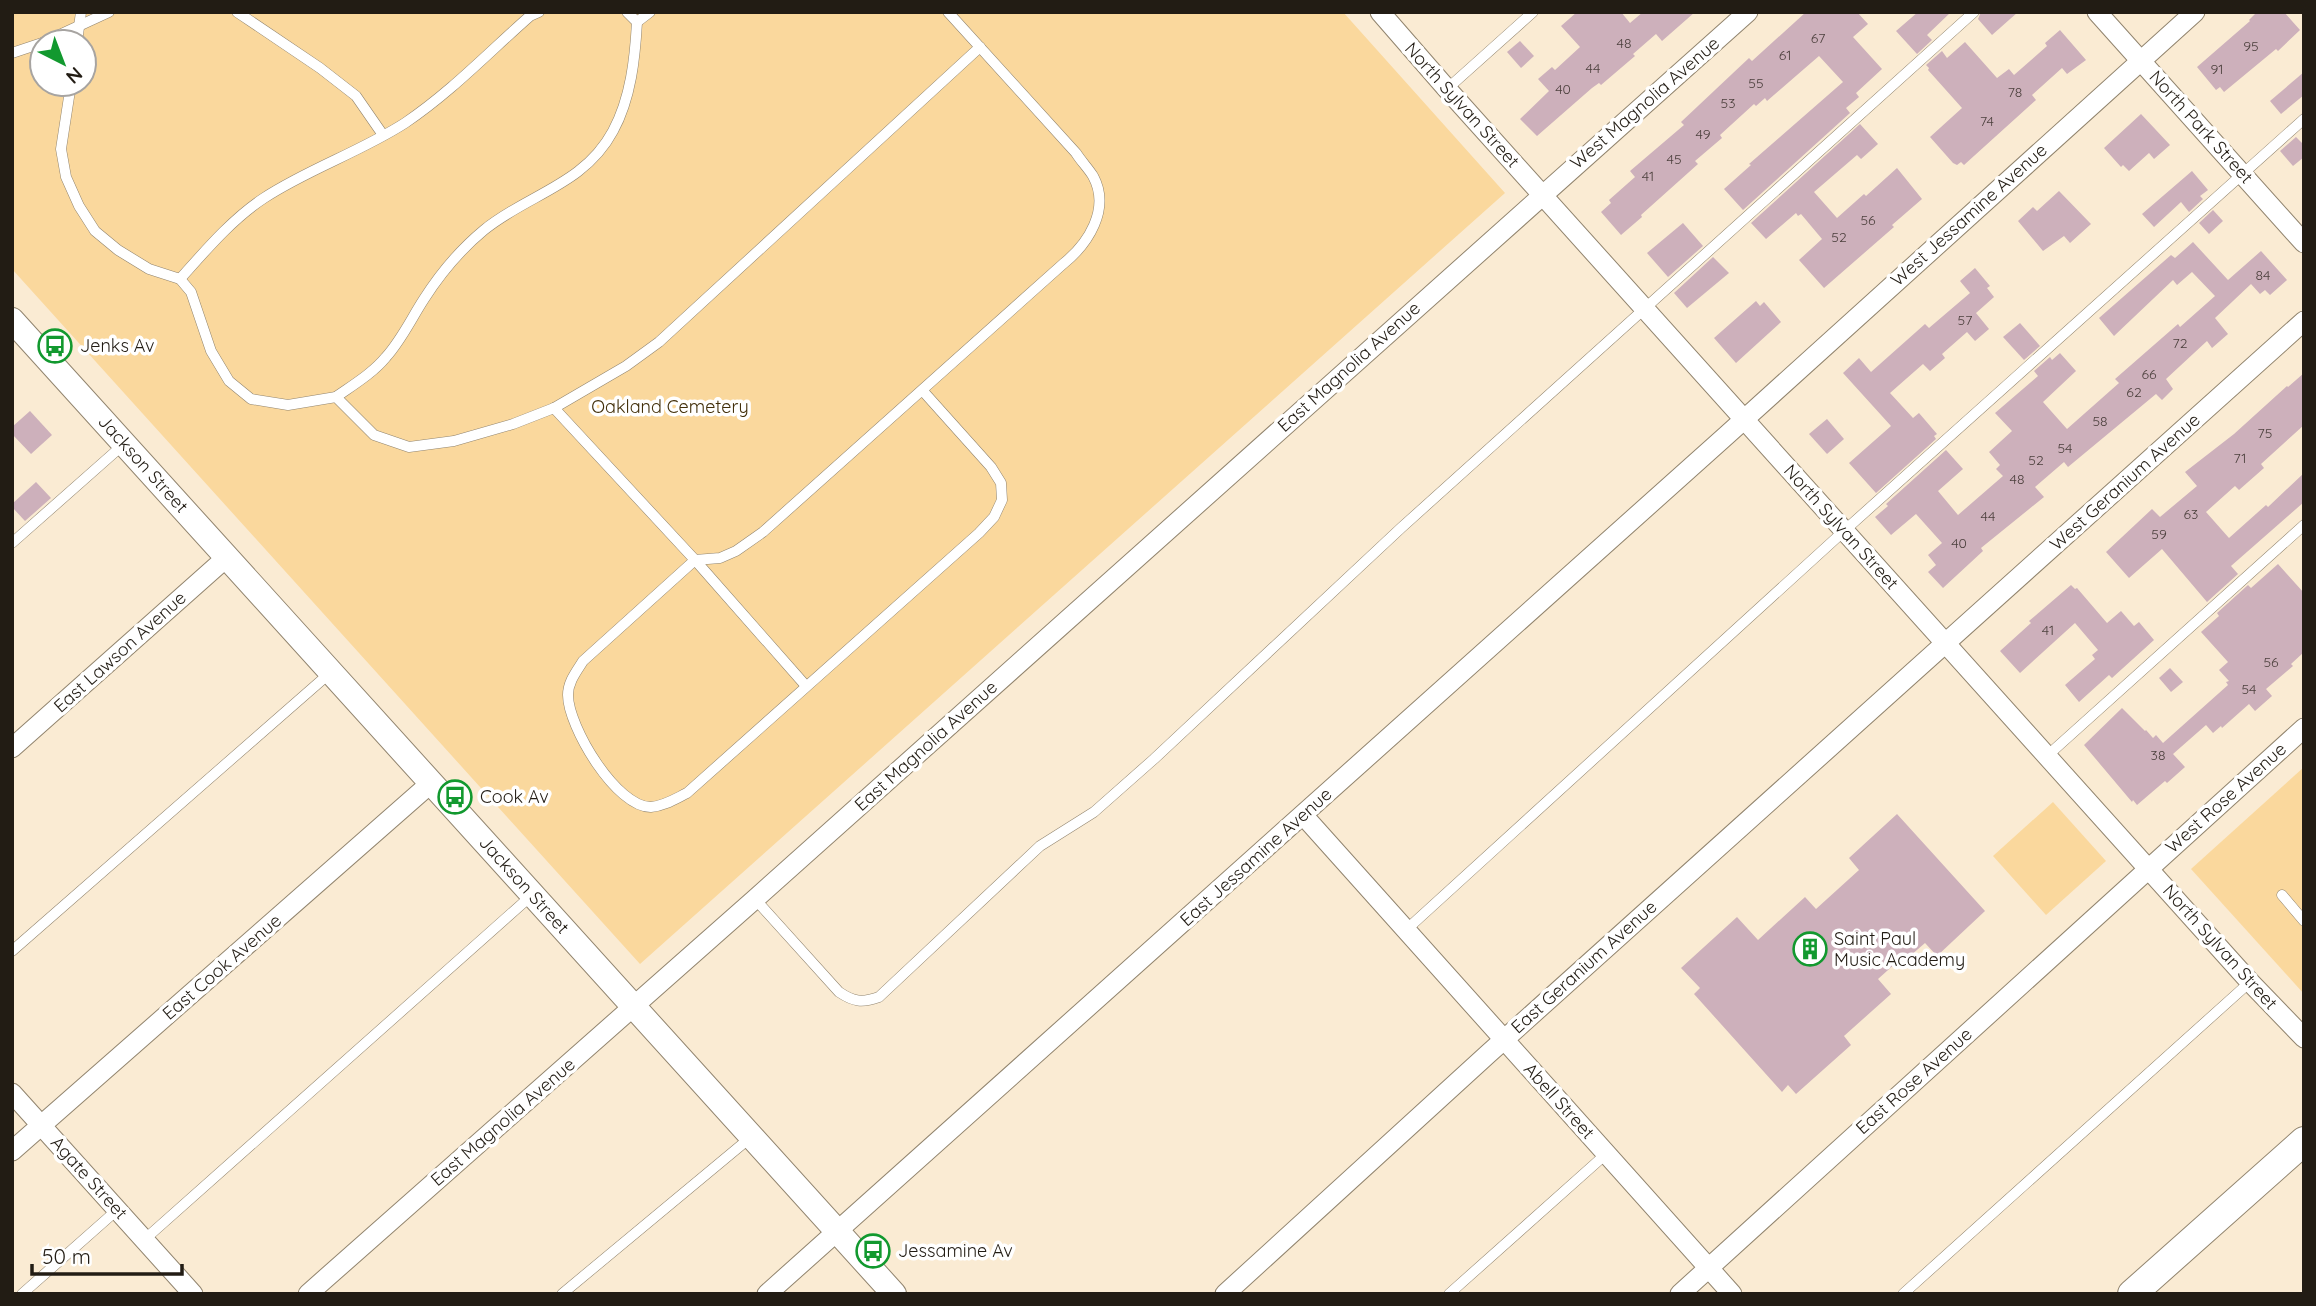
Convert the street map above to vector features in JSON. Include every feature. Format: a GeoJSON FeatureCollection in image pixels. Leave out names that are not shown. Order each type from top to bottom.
{"type":"FeatureCollection","features":[{"type":"Feature","properties":{"kind":"main road"},"geometry":{"type":"LineString","coordinates":[[2132,1294],[2304,1140]]}},
{"type":"Feature","properties":{"kind":"street","name":"North Sylvan Street"},"geometry":{"type":"LineString","coordinates":[[1380,12],[2148,869],[2304,1038]]}},
{"type":"Feature","properties":{"kind":"street","name":"West Magnolia Avenue"},"geometry":{"type":"LineString","coordinates":[[1542,195],[1748,12]]}},
{"type":"Feature","properties":{"kind":"street","name":"North Park Street"},"geometry":{"type":"LineString","coordinates":[[2097,12],[2304,243]]}},
{"type":"Feature","properties":{"kind":"street","name":"West Jessamine Avenue"},"geometry":{"type":"LineString","coordinates":[[1744,419],[2194,12]]}},
{"type":"Feature","properties":{"kind":"street","name":"East Magnolia Avenue"},"geometry":{"type":"LineString","coordinates":[[309,1294],[1542,195]]}},
{"type":"Feature","properties":{"kind":"street","name":"West Geranium Avenue"},"geometry":{"type":"LineString","coordinates":[[1945,643],[2304,321]]}},
{"type":"Feature","properties":{"kind":"street","name":"Jackson Street"},"geometry":{"type":"LineString","coordinates":[[16,330],[125,444],[894,1294]]}},
{"type":"Feature","properties":{"kind":"street","name":"East Jessamine Avenue"},"geometry":{"type":"LineString","coordinates":[[767,1294],[1744,419]]}},
{"type":"Feature","properties":{"kind":"street","name":"East Lawson Avenue"},"geometry":{"type":"LineString","coordinates":[[12,748],[227,557]]}},
{"type":"Feature","properties":{"kind":"street","name":"East Geranium Avenue"},"geometry":{"type":"LineString","coordinates":[[1225,1294],[1945,643]]}},
{"type":"Feature","properties":{"kind":"street","name":"West Rose Avenue"},"geometry":{"type":"LineString","coordinates":[[2148,869],[2304,728]]}},
{"type":"Feature","properties":{"kind":"street","name":"East Cook Avenue"},"geometry":{"type":"LineString","coordinates":[[12,1151],[431,783]]}},
{"type":"Feature","properties":{"kind":"street","name":"Abell Street"},"geometry":{"type":"LineString","coordinates":[[1303,815],[1732,1294]]}},
{"type":"Feature","properties":{"kind":"street","name":"East Rose Avenue"},"geometry":{"type":"LineString","coordinates":[[1679,1294],[2148,869]]}},
{"type":"Feature","properties":{"kind":"street","name":"Agate Street"},"geometry":{"type":"LineString","coordinates":[[12,1093],[193,1294]]}},
{"type":"Feature","properties":{"kind":"lane"},"geometry":{"type":"LineString","coordinates":[[79,27],[81,12]]}},
{"type":"Feature","properties":{"kind":"lane"},"geometry":{"type":"LineString","coordinates":[[79,27],[109,12]]}},
{"type":"Feature","properties":{"kind":"lane"},"geometry":{"type":"LineString","coordinates":[[237,12],[320,68],[356,96],[383,135]]}},
{"type":"Feature","properties":{"kind":"lane"},"geometry":{"type":"LineString","coordinates":[[180,279],[227,229],[262,199],[403,124],[446,92],[530,16],[539,12]]}},
{"type":"Feature","properties":{"kind":"lane"},"geometry":{"type":"LineString","coordinates":[[69,98],[61,149],[66,177],[79,206],[95,231],[118,250],[149,269],[180,279],[191,292],[211,351],[229,381],[251,399],[288,405],[336,397],[385,359],[403,336],[424,298],[482,231],[520,204],[569,180],[590,163],[613,131],[626,99],[635,62],[637,22],[627,12]]}},
{"type":"Feature","properties":{"kind":"lane"},"geometry":{"type":"LineString","coordinates":[[637,22],[650,12]]}},
{"type":"Feature","properties":{"kind":"lane"},"geometry":{"type":"LineString","coordinates":[[922,390],[991,467],[1001,483],[1002,500],[994,517],[687,793],[666,804],[650,807],[636,804],[623,794],[584,746],[576,730],[568,694],[572,679],[583,661],[695,560],[720,558],[736,551],[763,532],[922,390],[1078,252],[1092,231],[1100,204],[1094,178],[1076,153],[948,12]]}},
{"type":"Feature","properties":{"kind":"lane"},"geometry":{"type":"LineString","coordinates":[[1447,89],[1533,12]]}},
{"type":"Feature","properties":{"kind":"lane"},"geometry":{"type":"LineString","coordinates":[[755,899],[839,992],[852,1001],[863,1003],[879,997],[1040,846],[1094,812],[1154,759],[1401,528],[1974,12]]}},
{"type":"Feature","properties":{"kind":"lane"},"geometry":{"type":"LineString","coordinates":[[336,397],[374,435],[409,446],[454,441],[513,424],[554,408],[626,366],[659,342],[980,47]]}},
{"type":"Feature","properties":{"kind":"lane"},"geometry":{"type":"LineString","coordinates":[[1406,930],[1844,531],[2304,119]]}},
{"type":"Feature","properties":{"kind":"lane"},"geometry":{"type":"LineString","coordinates":[[554,408],[695,560],[806,686]]}},
{"type":"Feature","properties":{"kind":"lane"},"geometry":{"type":"LineString","coordinates":[[12,543],[125,444]]}},
{"type":"Feature","properties":{"kind":"lane"},"geometry":{"type":"LineString","coordinates":[[2047,756],[2304,525]]}},
{"type":"Feature","properties":{"kind":"lane"},"geometry":{"type":"LineString","coordinates":[[12,951],[331,672]]}},
{"type":"Feature","properties":{"kind":"lane"},"geometry":{"type":"LineString","coordinates":[[144,1240],[533,895]]}},
{"type":"Feature","properties":{"kind":"lane"},"geometry":{"type":"LineString","coordinates":[[2282,895],[2304,921]]}},
{"type":"Feature","properties":{"kind":"lane"},"geometry":{"type":"LineString","coordinates":[[1903,1294],[2250,982]]}},
{"type":"Feature","properties":{"kind":"lane"},"geometry":{"type":"LineString","coordinates":[[562,1294],[752,1136]]}},
{"type":"Feature","properties":{"kind":"lane"},"geometry":{"type":"LineString","coordinates":[[1449,1294],[1606,1154]]}},
{"type":"Feature","properties":{"kind":"lane"},"geometry":{"type":"LineString","coordinates":[[22,1294],[117,1210]]}},
{"type":"Feature","properties":{"kind":"green space","name":"Oakland Cemetery"},"geometry":{"type":"Polygon","coordinates":[[[12,12],[1343,12],[1505,193],[640,964],[12,269],[12,12]]]}},
{"type":"Feature","properties":{"kind":"green space"},"geometry":{"type":"Polygon","coordinates":[[[2304,767],[2304,994],[2191,869],[2304,767]]]}},
{"type":"Feature","properties":{"kind":"green space"},"geometry":{"type":"Polygon","coordinates":[[[2053,802],[2106,861],[2046,915],[1993,856],[2053,802]]]}},
{"type":"Feature","properties":{"kind":"building"},"geometry":{"type":"Polygon","coordinates":[[[1577,12],[1621,12],[1630,23],[1643,12],[1695,12],[1662,41],[1656,34],[1633,54],[1635,56],[1601,85],[1599,83],[1592,88],[1537,136],[1520,119],[1549,91],[1538,79],[1552,67],[1555,70],[1580,47],[1561,26],[1577,12]]]}},
{"type":"Feature","properties":{"kind":"building"},"geometry":{"type":"Polygon","coordinates":[[[1806,12],[1857,12],[1868,24],[1853,37],[1882,69],[1856,93],[1859,97],[1846,108],[1850,113],[1743,210],[1724,189],[1843,82],[1819,56],[1767,101],[1765,98],[1756,106],[1754,104],[1720,135],[1722,138],[1695,161],[1698,164],[1621,235],[1601,212],[1611,203],[1609,200],[1635,177],[1630,171],[1684,125],[1681,122],[1749,58],[1752,61],[1806,12]]]}},
{"type":"Feature","properties":{"kind":"building"},"geometry":{"type":"Polygon","coordinates":[[[1918,12],[1951,12],[1927,35],[1932,40],[1917,54],[1896,31],[1918,12]]]}},
{"type":"Feature","properties":{"kind":"building"},"geometry":{"type":"Polygon","coordinates":[[[1981,12],[2018,12],[1992,35],[1978,19],[1981,12]]]}},
{"type":"Feature","properties":{"kind":"building"},"geometry":{"type":"Polygon","coordinates":[[[2257,12],[2284,12],[2300,30],[2278,51],[2276,49],[2224,92],[2220,87],[2216,90],[2197,67],[2257,12]]]}},
{"type":"Feature","properties":{"kind":"building"},"geometry":{"type":"Polygon","coordinates":[[[2060,30],[2086,60],[2067,74],[2062,68],[2032,95],[2036,100],[1964,165],[1961,162],[1957,165],[1953,163],[1930,137],[1962,108],[1926,65],[1942,51],[1947,58],[1965,42],[1997,78],[2009,69],[2014,75],[2047,46],[2045,43],[2060,30]]]}},
{"type":"Feature","properties":{"kind":"building"},"geometry":{"type":"Polygon","coordinates":[[[1520,41],[1534,56],[1521,68],[1507,52],[1520,41]]]}},
{"type":"Feature","properties":{"kind":"building"},"geometry":{"type":"Polygon","coordinates":[[[2304,72],[2304,95],[2281,114],[2270,101],[2304,72]]]}},
{"type":"Feature","properties":{"kind":"building"},"geometry":{"type":"Polygon","coordinates":[[[2141,114],[2170,145],[2154,159],[2149,153],[2129,171],[2123,165],[2121,167],[2104,148],[2141,114]]]}},
{"type":"Feature","properties":{"kind":"building"},"geometry":{"type":"Polygon","coordinates":[[[1860,124],[1878,144],[1861,159],[1857,155],[1814,192],[1837,218],[1897,168],[1922,199],[1824,288],[1799,260],[1822,239],[1801,214],[1798,216],[1796,213],[1766,239],[1751,223],[1860,124]]]}},
{"type":"Feature","properties":{"kind":"building"},"geometry":{"type":"Polygon","coordinates":[[[2296,137],[2304,145],[2304,157],[2293,166],[2280,151],[2296,137]]]}},
{"type":"Feature","properties":{"kind":"building"},"geometry":{"type":"Polygon","coordinates":[[[2192,171],[2208,190],[2200,196],[2203,199],[2189,212],[2181,202],[2154,227],[2142,214],[2192,171]]]}},
{"type":"Feature","properties":{"kind":"building"},"geometry":{"type":"Polygon","coordinates":[[[2059,191],[2091,224],[2070,243],[2064,236],[2043,251],[2018,221],[2033,207],[2037,211],[2059,191]]]}},
{"type":"Feature","properties":{"kind":"building"},"geometry":{"type":"Polygon","coordinates":[[[2213,210],[2223,221],[2209,234],[2199,223],[2213,210]]]}},
{"type":"Feature","properties":{"kind":"building"},"geometry":{"type":"Polygon","coordinates":[[[1683,223],[1703,246],[1668,277],[1647,253],[1683,223]]]}},
{"type":"Feature","properties":{"kind":"building"},"geometry":{"type":"Polygon","coordinates":[[[2193,242],[2228,280],[2261,251],[2287,280],[2270,295],[2265,290],[2260,294],[2251,284],[2215,318],[2228,334],[2212,348],[2207,341],[2166,379],[2173,389],[2162,400],[2156,394],[2068,467],[2064,462],[2035,487],[2044,497],[1981,548],[1983,551],[1943,588],[1928,572],[1936,565],[1928,555],[1942,543],[1916,514],[1891,535],[1875,517],[1946,450],[1963,469],[1938,491],[1958,515],[2003,476],[1996,469],[2000,465],[1989,452],[2012,431],[1995,413],[2038,376],[2034,371],[2050,357],[2052,360],[2060,353],[2076,371],[2043,402],[2067,429],[2119,383],[2115,379],[2215,296],[2192,272],[2177,285],[2173,280],[2114,336],[2099,318],[2171,255],[2175,258],[2193,242]]]}},
{"type":"Feature","properties":{"kind":"building"},"geometry":{"type":"Polygon","coordinates":[[[1713,257],[1729,273],[1687,308],[1674,293],[1713,257]]]}},
{"type":"Feature","properties":{"kind":"building"},"geometry":{"type":"Polygon","coordinates":[[[1975,268],[1990,286],[1987,288],[1994,297],[1976,313],[1989,329],[1975,341],[1967,332],[1942,354],[1945,358],[1930,371],[1923,364],[1890,393],[1913,418],[1919,413],[1937,434],[1934,436],[1936,439],[1876,493],[1849,463],[1891,426],[1843,373],[1859,358],[1871,372],[1925,324],[1929,328],[1970,293],[1960,281],[1975,268]]]}},
{"type":"Feature","properties":{"kind":"building"},"geometry":{"type":"Polygon","coordinates":[[[1756,301],[1760,306],[1764,302],[1781,322],[1736,363],[1714,338],[1756,301]]]}},
{"type":"Feature","properties":{"kind":"building"},"geometry":{"type":"Polygon","coordinates":[[[2020,323],[2040,346],[2024,360],[2003,337],[2020,323]]]}},
{"type":"Feature","properties":{"kind":"building"},"geometry":{"type":"Polygon","coordinates":[[[2304,373],[2304,425],[2261,464],[2264,468],[2239,490],[2235,486],[2206,512],[2229,538],[2266,505],[2268,507],[2304,473],[2304,502],[2231,566],[2238,574],[2207,602],[2162,549],[2129,578],[2106,552],[2152,509],[2160,517],[2197,486],[2185,472],[2234,434],[2304,373]]]}},
{"type":"Feature","properties":{"kind":"building"},"geometry":{"type":"Polygon","coordinates":[[[30,411],[52,435],[31,454],[12,434],[12,427],[30,411]]]}},
{"type":"Feature","properties":{"kind":"building"},"geometry":{"type":"Polygon","coordinates":[[[1827,419],[1844,439],[1827,454],[1809,434],[1827,419]]]}},
{"type":"Feature","properties":{"kind":"building"},"geometry":{"type":"Polygon","coordinates":[[[36,482],[51,498],[25,521],[12,504],[36,482]]]}},
{"type":"Feature","properties":{"kind":"building"},"geometry":{"type":"Polygon","coordinates":[[[2278,564],[2304,593],[2304,652],[2291,664],[2293,666],[2266,689],[2272,696],[2255,711],[2249,704],[2213,733],[2206,725],[2173,754],[2185,767],[2137,805],[2084,745],[2122,708],[2153,738],[2156,735],[2163,743],[2228,685],[2226,682],[2229,681],[2219,670],[2228,662],[2201,632],[2219,616],[2217,613],[2248,585],[2251,588],[2278,564]]]}},
{"type":"Feature","properties":{"kind":"building"},"geometry":{"type":"Polygon","coordinates":[[[2071,585],[2077,588],[2107,623],[2121,611],[2134,626],[2139,622],[2154,640],[2112,678],[2109,675],[2079,702],[2065,685],[2095,659],[2092,655],[2098,650],[2075,623],[2020,673],[2000,651],[2031,623],[2029,621],[2071,585]]]}},
{"type":"Feature","properties":{"kind":"building"},"geometry":{"type":"Polygon","coordinates":[[[2170,668],[2183,682],[2171,692],[2159,678],[2170,668]]]}},
{"type":"Feature","properties":{"kind":"building","name":"Saint Paul Music Academy"},"geometry":{"type":"Polygon","coordinates":[[[1897,814],[1985,911],[1937,956],[1925,943],[1910,956],[1906,954],[1878,979],[1891,994],[1844,1036],[1851,1045],[1796,1094],[1788,1085],[1782,1092],[1694,994],[1700,988],[1681,968],[1737,917],[1758,940],[1805,897],[1816,909],[1859,870],[1849,858],[1897,814]]]}},
{"type":"Feature","properties":{"kind":"place","name":"Jenks Av"},"geometry":{"type":"Point","coordinates":[55,346]}},
{"type":"Feature","properties":{"kind":"place","name":"Cook Av"},"geometry":{"type":"Point","coordinates":[455,797]}},
{"type":"Feature","properties":{"kind":"place","name":"Saint Paul Music Academy"},"geometry":{"type":"Point","coordinates":[1810,949]}},
{"type":"Feature","properties":{"kind":"place","name":"Jessamine Av"},"geometry":{"type":"Point","coordinates":[873,1251]}}]}
